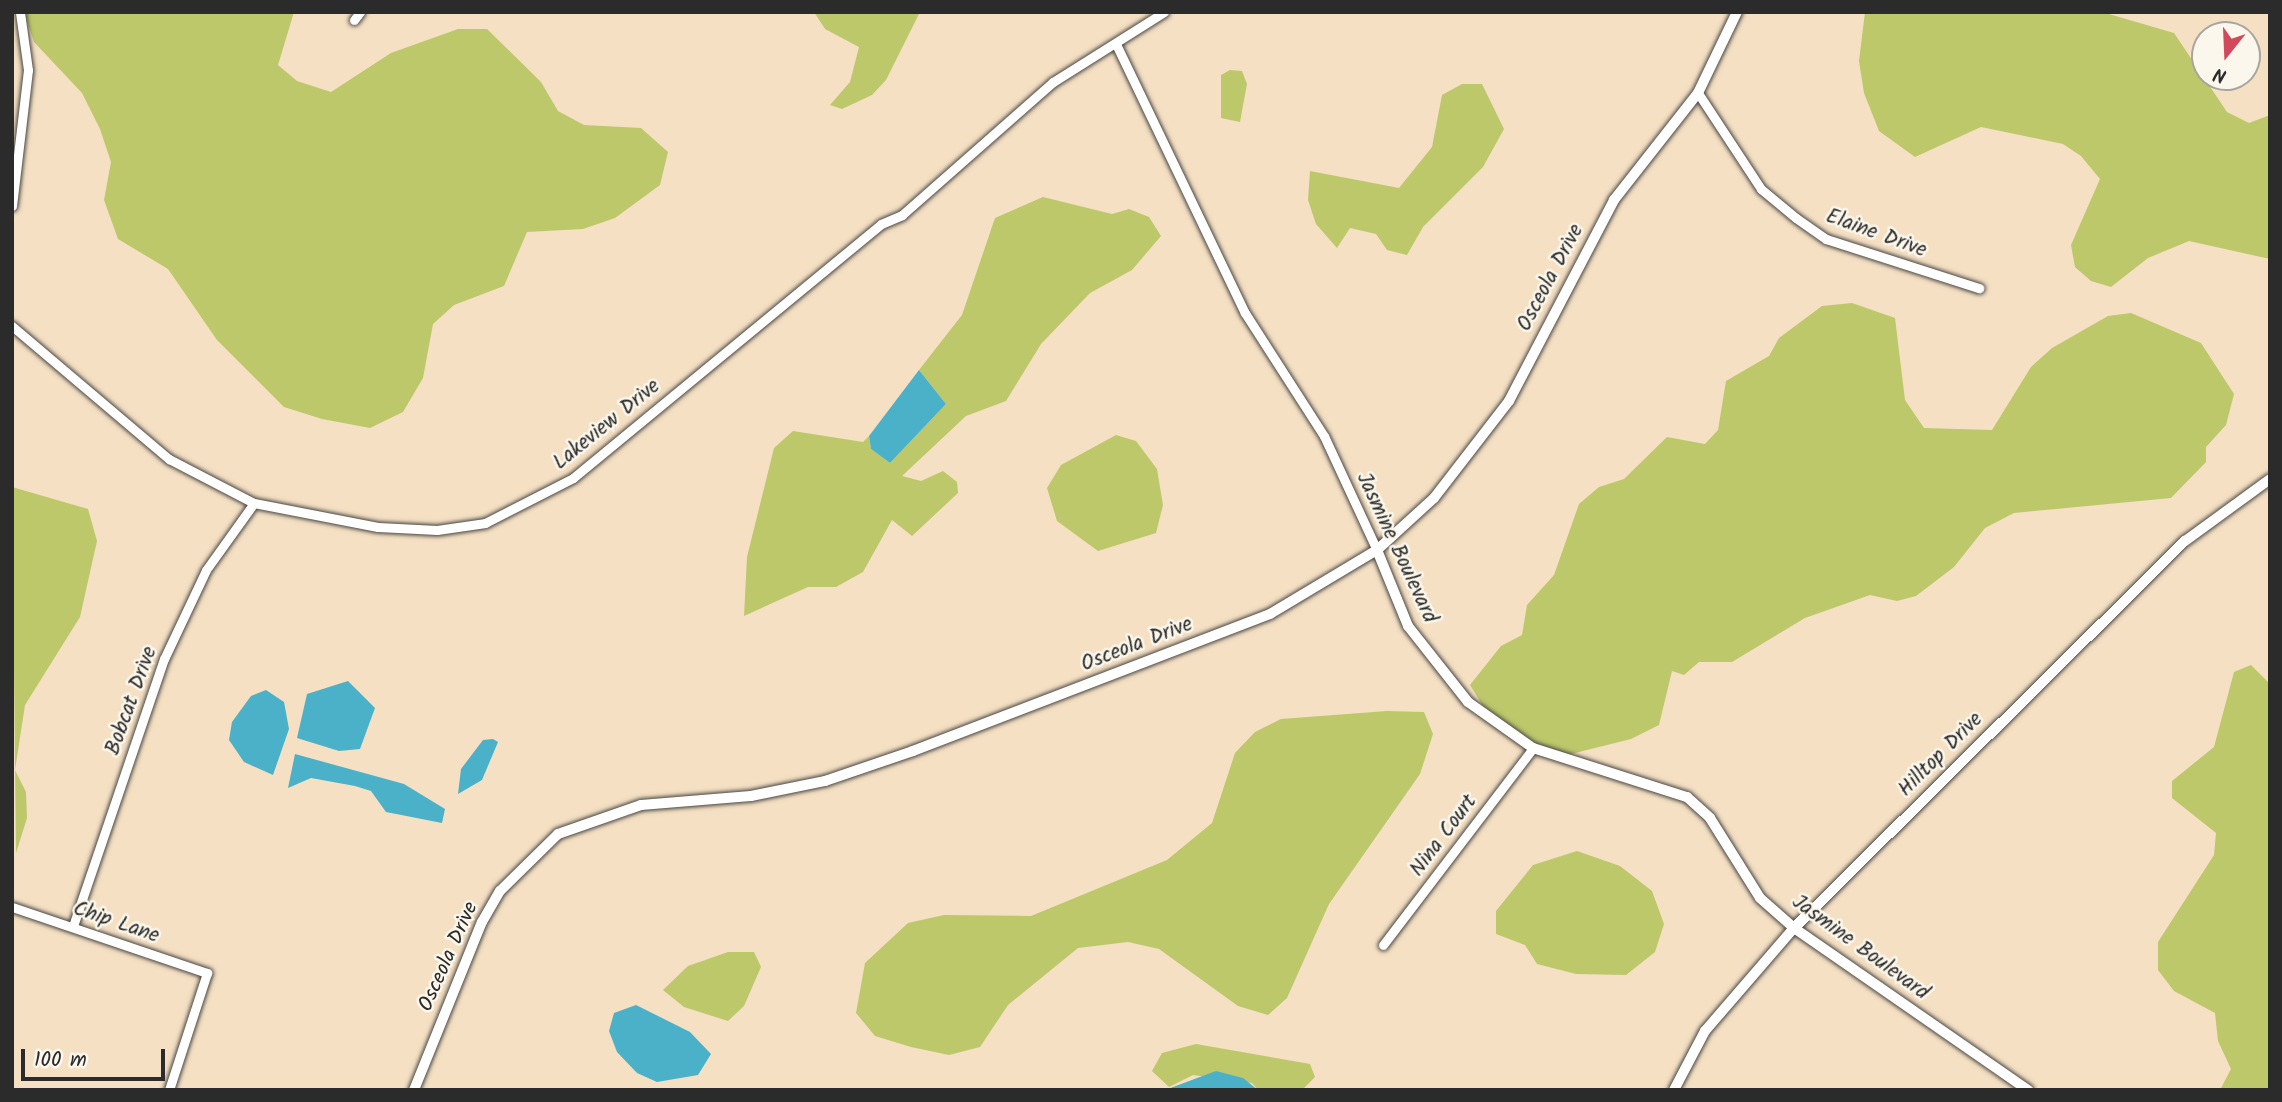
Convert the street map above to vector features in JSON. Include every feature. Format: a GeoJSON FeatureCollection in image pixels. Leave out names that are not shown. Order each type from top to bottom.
{"type":"FeatureCollection","features":[{"type":"Feature","properties":{"kind":"street"},"geometry":{"type":"LineString","coordinates":[[12,206],[28,70],[20,12]]}},
{"type":"Feature","properties":{"kind":"street","name":"Lakeview Drive"},"geometry":{"type":"LineString","coordinates":[[12,326],[169,459],[254,503],[311,519],[437,530],[522,509],[573,478],[881,224],[902,215],[1053,82],[1164,12]]}},
{"type":"Feature","properties":{"kind":"street","name":"Osceola Drive"},"geometry":{"type":"LineString","coordinates":[[414,1090],[482,922],[500,891],[558,834],[641,805],[751,796],[825,781],[913,751],[1270,614],[1377,550],[1474,452],[1509,401],[1614,200],[1698,93],[1737,12]]}},
{"type":"Feature","properties":{"kind":"street","name":"Jasmine Boulevard"},"geometry":{"type":"LineString","coordinates":[[1116,44],[1245,313],[1324,436],[1377,550],[1408,625],[1431,661],[1468,702],[1533,748],[1687,797],[1710,818],[1760,898],[1794,929],[2028,1090]]}},
{"type":"Feature","properties":{"kind":"street","name":"Elaine Drive"},"geometry":{"type":"LineString","coordinates":[[1698,93],[1761,190],[1826,239],[1979,288]]}},
{"type":"Feature","properties":{"kind":"street","name":"Hilltop Drive"},"geometry":{"type":"LineString","coordinates":[[1674,1090],[1705,1031],[1794,929],[2185,541],[2270,479]]}},
{"type":"Feature","properties":{"kind":"street","name":"Bobcat Drive"},"geometry":{"type":"LineString","coordinates":[[73,926],[164,659],[206,570],[254,503]]}},
{"type":"Feature","properties":{"kind":"street","name":"Nina Court"},"geometry":{"type":"LineString","coordinates":[[1383,945],[1533,748]]}},
{"type":"Feature","properties":{"kind":"street","name":"Chip Lane"},"geometry":{"type":"LineString","coordinates":[[12,907],[207,973],[169,1090]]}},
{"type":"Feature","properties":{"kind":"green space"},"geometry":{"type":"Polygon","coordinates":[[[24,12],[294,12],[278,65],[297,81],[331,92],[391,53],[458,29],[487,29],[541,82],[558,111],[584,125],[641,128],[668,152],[660,185],[615,218],[583,229],[527,232],[504,286],[454,305],[433,324],[423,378],[403,412],[370,428],[322,419],[284,407],[217,340],[168,269],[118,239],[104,200],[111,162],[100,129],[82,93],[34,42],[24,12]]]}},
{"type":"Feature","properties":{"kind":"green space"},"geometry":{"type":"Polygon","coordinates":[[[814,12],[920,12],[886,80],[872,95],[842,109],[830,105],[850,82],[859,47],[825,29],[814,12]]]}},
{"type":"Feature","properties":{"kind":"green space"},"geometry":{"type":"Polygon","coordinates":[[[1865,12],[2102,12],[2174,33],[2191,58],[2191,91],[2213,91],[2227,112],[2249,123],[2270,115],[2270,259],[2189,241],[2148,258],[2111,287],[2091,281],[2075,267],[2071,245],[2100,179],[2081,156],[2063,144],[1981,127],[1915,157],[1879,131],[1864,93],[1859,61],[1865,12]]]}},
{"type":"Feature","properties":{"kind":"green space"},"geometry":{"type":"Polygon","coordinates":[[[1230,70],[1242,71],[1247,84],[1240,122],[1221,118],[1221,75],[1230,70]]]}},
{"type":"Feature","properties":{"kind":"green space"},"geometry":{"type":"Polygon","coordinates":[[[1462,84],[1482,84],[1504,129],[1483,167],[1423,227],[1407,255],[1387,250],[1376,234],[1350,228],[1337,248],[1316,224],[1308,200],[1310,171],[1399,188],[1432,147],[1442,95],[1462,84]]]}},
{"type":"Feature","properties":{"kind":"green space"},"geometry":{"type":"Polygon","coordinates":[[[1043,197],[1112,214],[1129,209],[1149,217],[1161,236],[1132,270],[1090,293],[1041,344],[1006,401],[966,416],[902,476],[921,481],[943,471],[957,482],[958,493],[912,536],[892,520],[863,572],[836,587],[808,587],[744,616],[747,557],[774,448],[793,431],[863,442],[869,436],[871,449],[890,463],[946,404],[919,370],[962,315],[995,218],[1043,197]]]}},
{"type":"Feature","properties":{"kind":"green space"},"geometry":{"type":"Polygon","coordinates":[[[1852,303],[1895,318],[1905,400],[1924,428],[1992,430],[2031,367],[2052,348],[2108,316],[2131,313],[2201,343],[2234,394],[2226,425],[2206,447],[2206,462],[2171,498],[2014,513],[1985,528],[1954,567],[1916,596],[1897,601],[1870,595],[1805,618],[1732,662],[1699,662],[1684,675],[1672,671],[1659,725],[1631,739],[1567,755],[1535,743],[1483,706],[1470,685],[1501,646],[1522,635],[1527,605],[1554,575],[1579,504],[1599,487],[1624,479],[1667,437],[1705,444],[1718,430],[1726,381],[1769,356],[1779,338],[1822,306],[1852,303]]]}},
{"type":"Feature","properties":{"kind":"green space"},"geometry":{"type":"Polygon","coordinates":[[[1116,435],[1136,441],[1157,469],[1163,505],[1156,533],[1098,551],[1057,521],[1047,488],[1061,465],[1116,435]]]}},
{"type":"Feature","properties":{"kind":"green space"},"geometry":{"type":"Polygon","coordinates":[[[12,487],[88,509],[97,541],[80,617],[25,705],[15,769],[12,487]]]}},
{"type":"Feature","properties":{"kind":"green space"},"geometry":{"type":"Polygon","coordinates":[[[2251,665],[2270,684],[2270,1090],[2220,1090],[2231,1069],[2218,1041],[2215,1013],[2174,991],[2158,970],[2158,942],[2214,855],[2216,833],[2172,798],[2172,781],[2214,747],[2234,672],[2251,665]]]}},
{"type":"Feature","properties":{"kind":"green space"},"geometry":{"type":"Polygon","coordinates":[[[1387,711],[1424,712],[1433,734],[1420,774],[1329,904],[1287,998],[1268,1015],[1238,1006],[1159,949],[1128,942],[1078,948],[1008,1005],[980,1047],[949,1055],[911,1047],[875,1036],[856,1013],[865,963],[908,923],[944,915],[1031,916],[1167,860],[1212,823],[1235,753],[1255,732],[1281,719],[1387,711]]]}},
{"type":"Feature","properties":{"kind":"green space"},"geometry":{"type":"Polygon","coordinates":[[[15,770],[26,792],[27,818],[16,853],[15,770]]]}},
{"type":"Feature","properties":{"kind":"green space"},"geometry":{"type":"Polygon","coordinates":[[[1577,851],[1620,866],[1652,891],[1664,924],[1655,952],[1626,975],[1576,974],[1537,964],[1525,945],[1496,934],[1496,911],[1533,865],[1577,851]]]}},
{"type":"Feature","properties":{"kind":"green space"},"geometry":{"type":"Polygon","coordinates":[[[728,952],[754,952],[761,967],[744,1006],[728,1021],[684,1007],[663,990],[688,966],[728,952]]]}},
{"type":"Feature","properties":{"kind":"green space"},"geometry":{"type":"Polygon","coordinates":[[[1196,1044],[1310,1064],[1315,1077],[1302,1090],[1258,1090],[1252,1083],[1193,1075],[1169,1087],[1152,1071],[1162,1053],[1196,1044]]]}},
{"type":"Feature","properties":{"kind":"water"},"geometry":{"type":"Polygon","coordinates":[[[919,370],[946,404],[890,463],[871,449],[869,436],[919,370]]]}},
{"type":"Feature","properties":{"kind":"water"},"geometry":{"type":"Polygon","coordinates":[[[348,681],[375,708],[360,749],[339,751],[297,738],[307,694],[348,681]]]}},
{"type":"Feature","properties":{"kind":"water"},"geometry":{"type":"Polygon","coordinates":[[[266,690],[284,702],[289,729],[273,775],[244,762],[229,740],[232,722],[251,696],[266,690]]]}},
{"type":"Feature","properties":{"kind":"water"},"geometry":{"type":"Polygon","coordinates":[[[493,739],[498,742],[482,780],[458,794],[461,769],[483,740],[493,739]]]}},
{"type":"Feature","properties":{"kind":"water"},"geometry":{"type":"Polygon","coordinates":[[[295,754],[404,784],[445,809],[442,823],[386,812],[371,791],[355,786],[311,778],[288,788],[295,754]]]}},
{"type":"Feature","properties":{"kind":"water"},"geometry":{"type":"Polygon","coordinates":[[[636,1005],[690,1032],[711,1054],[698,1075],[657,1082],[637,1073],[617,1052],[609,1031],[614,1013],[636,1005]]]}},
{"type":"Feature","properties":{"kind":"water"},"geometry":{"type":"Polygon","coordinates":[[[1216,1071],[1243,1078],[1258,1090],[1165,1090],[1216,1071]]]}}]}
